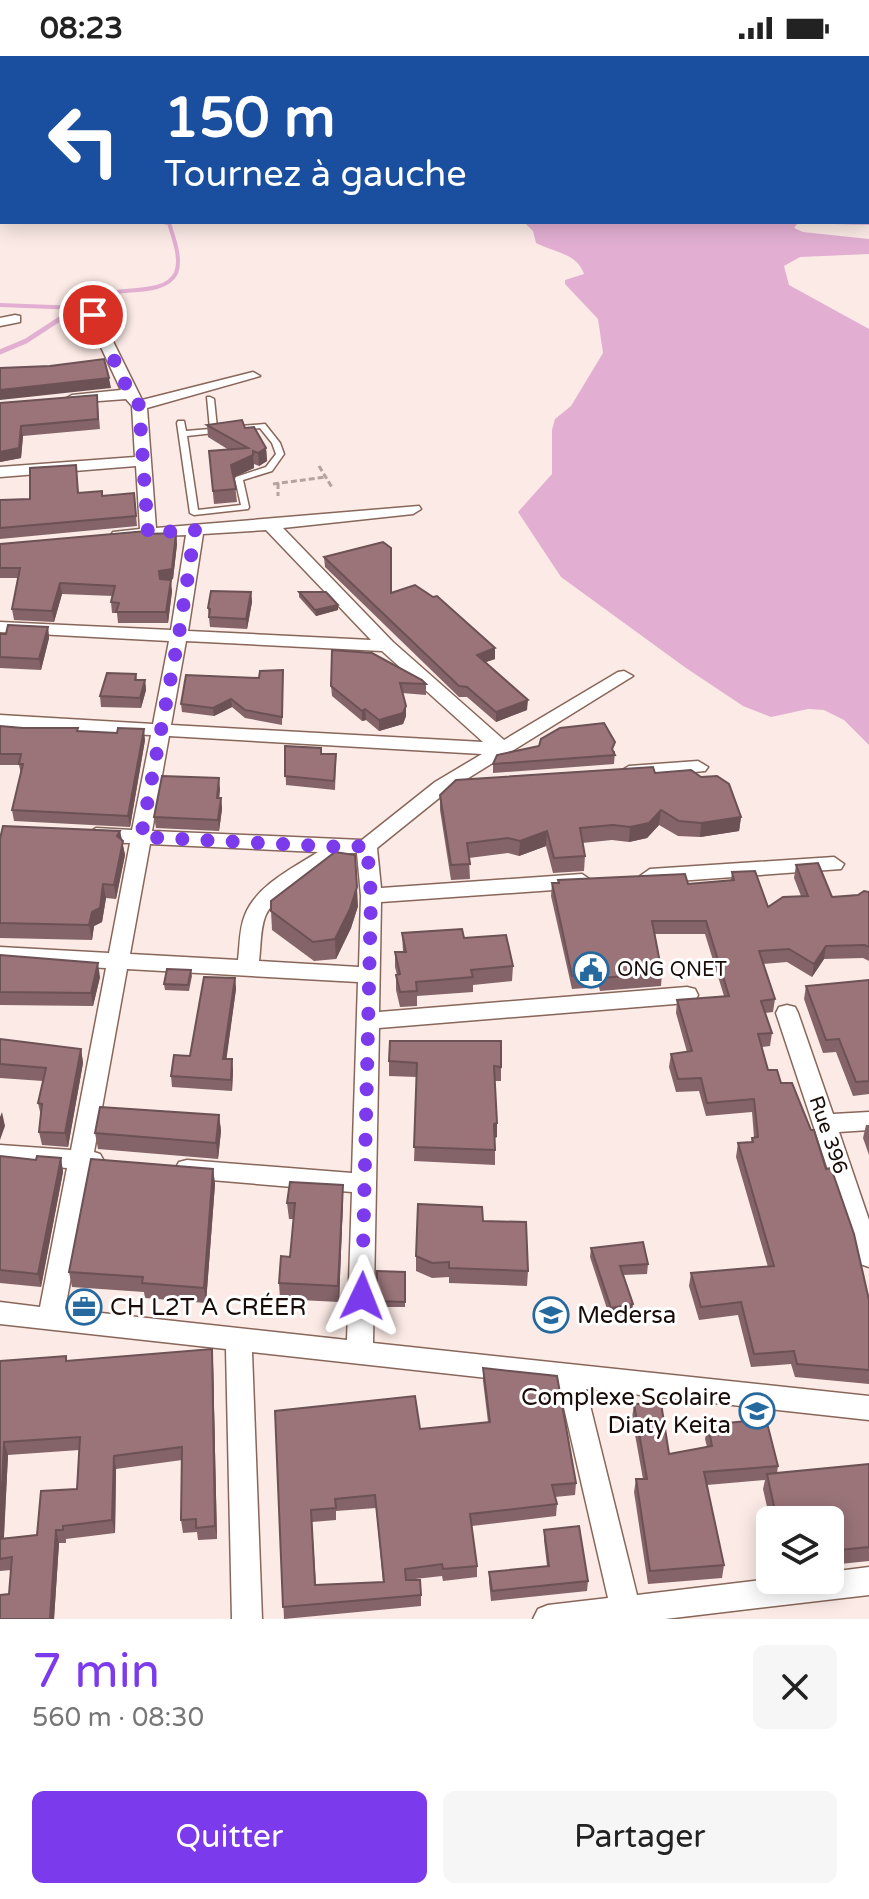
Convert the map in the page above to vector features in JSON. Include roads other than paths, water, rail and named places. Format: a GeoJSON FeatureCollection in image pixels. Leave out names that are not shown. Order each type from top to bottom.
{"type":"FeatureCollection","features":[{"type":"Feature","properties":{"kind":"street"},"geometry":{"type":"LineString","coordinates":[[93,315],[135,400],[148,533]]}},
{"type":"Feature","properties":{"kind":"street"},"geometry":{"type":"LineString","coordinates":[[0,322],[15,319]]}},
{"type":"Feature","properties":{"kind":"street"},"geometry":{"type":"LineString","coordinates":[[58,400],[135,400],[253,376]]}},
{"type":"Feature","properties":{"kind":"street"},"geometry":{"type":"LineString","coordinates":[[0,472],[143,461]]}},
{"type":"Feature","properties":{"kind":"street"},"geometry":{"type":"LineString","coordinates":[[103,537],[148,533],[195,521],[270,525],[413,509]]}},
{"type":"Feature","properties":{"kind":"street"},"geometry":{"type":"LineString","coordinates":[[51,1318],[162,730],[195,521]]}},
{"type":"Feature","properties":{"kind":"street"},"geometry":{"type":"LineString","coordinates":[[270,525],[387,646],[502,749]]}},
{"type":"Feature","properties":{"kind":"street"},"geometry":{"type":"LineString","coordinates":[[0,627],[387,646]]}},
{"type":"Feature","properties":{"kind":"street"},"geometry":{"type":"LineString","coordinates":[[78,834],[367,846],[442,786],[624,676]]}},
{"type":"Feature","properties":{"kind":"street"},"geometry":{"type":"LineString","coordinates":[[0,721],[502,749]]}},
{"type":"Feature","properties":{"kind":"street"},"geometry":{"type":"LineString","coordinates":[[608,774],[698,767]]}},
{"type":"Feature","properties":{"kind":"street"},"geometry":{"type":"LineString","coordinates":[[442,786],[487,783]]}},
{"type":"Feature","properties":{"kind":"street"},"geometry":{"type":"LineString","coordinates":[[360,1352],[371,896],[367,846]]}},
{"type":"Feature","properties":{"kind":"street"},"geometry":{"type":"LineString","coordinates":[[247,969],[253,948],[252,927],[256,913],[266,899],[341,847]]}},
{"type":"Feature","properties":{"kind":"street"},"geometry":{"type":"LineString","coordinates":[[633,878],[834,864]]}},
{"type":"Feature","properties":{"kind":"street"},"geometry":{"type":"LineString","coordinates":[[371,896],[602,880]]}},
{"type":"Feature","properties":{"kind":"street"},"geometry":{"type":"LineString","coordinates":[[0,955],[369,975]]}},
{"type":"Feature","properties":{"kind":"street"},"geometry":{"type":"LineString","coordinates":[[368,1021],[687,995]]}},
{"type":"Feature","properties":{"kind":"street","name":"Rue 396"},"geometry":{"type":"LineString","coordinates":[[787,1013],[869,1257]]}},
{"type":"Feature","properties":{"kind":"street"},"geometry":{"type":"LineString","coordinates":[[824,1124],[869,1121]]}},
{"type":"Feature","properties":{"kind":"street"},"geometry":{"type":"LineString","coordinates":[[0,1154],[113,1163]]}},
{"type":"Feature","properties":{"kind":"street"},"geometry":{"type":"LineString","coordinates":[[160,1167],[365,1184]]}},
{"type":"Feature","properties":{"kind":"street"},"geometry":{"type":"LineString","coordinates":[[0,1313],[869,1408]]}},
{"type":"Feature","properties":{"kind":"street"},"geometry":{"type":"LineString","coordinates":[[239,1339],[247,1619]]}},
{"type":"Feature","properties":{"kind":"street"},"geometry":{"type":"LineString","coordinates":[[570,1375],[627,1614]]}},
{"type":"Feature","properties":{"kind":"street"},"geometry":{"type":"LineString","coordinates":[[548,1619],[627,1614],[869,1581]]}},
{"type":"Feature","properties":{"kind":"lane"},"geometry":{"type":"LineString","coordinates":[[210,399],[214,431]]}},
{"type":"Feature","properties":{"kind":"lane"},"geometry":{"type":"LineString","coordinates":[[181,423],[195,521],[245,507],[239,479],[269,469],[280,454],[276,443],[262,426],[183,434]]}},
{"type":"Feature","properties":{"kind":"waterway"},"geometry":{"type":"LineString","coordinates":[[77,308],[113,292],[154,288],[171,280],[178,267],[169,224]]}},
{"type":"Feature","properties":{"kind":"waterway"},"geometry":{"type":"LineString","coordinates":[[0,305],[77,308]]}},
{"type":"Feature","properties":{"kind":"waterway"},"geometry":{"type":"LineString","coordinates":[[66,315],[77,308]]}},
{"type":"Feature","properties":{"kind":"waterway"},"geometry":{"type":"LineString","coordinates":[[0,352],[26,341],[69,313]]}},
{"type":"Feature","properties":{"kind":"place","name":"ONG QNET"},"geometry":{"type":"Point","coordinates":[591,970]}},
{"type":"Feature","properties":{"kind":"place","name":"CH L2T A CRÉER"},"geometry":{"type":"Point","coordinates":[84,1307]}},
{"type":"Feature","properties":{"kind":"place","name":"Medersa"},"geometry":{"type":"Point","coordinates":[551,1315]}},
{"type":"Feature","properties":{"kind":"place","name":"Complexe Scolaire Diaty Keita"},"geometry":{"type":"Point","coordinates":[757,1411]}}]}
